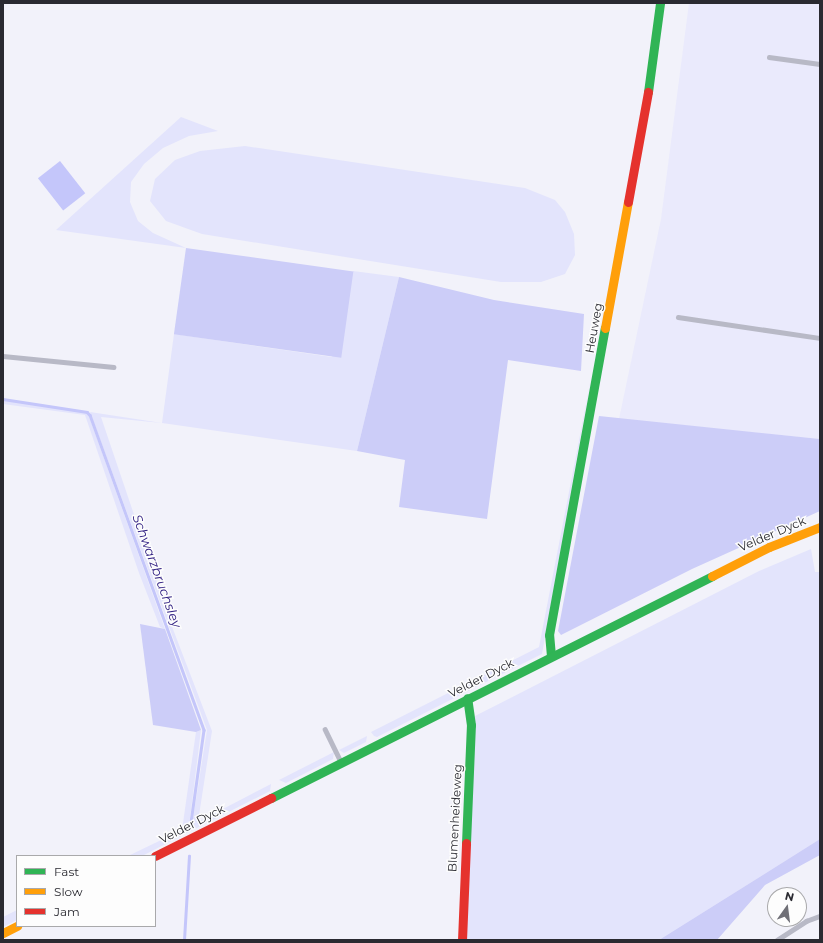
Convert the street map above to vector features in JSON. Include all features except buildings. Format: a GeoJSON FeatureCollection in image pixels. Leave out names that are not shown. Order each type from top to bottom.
{"type":"FeatureCollection","features":[{"type":"Feature","properties":{"kind":"street","name":"Heuweg"},"geometry":{"type":"LineString","coordinates":[[551,656],[549,636],[647,97],[660,3]]}},
{"type":"Feature","properties":{"kind":"street","name":"Velder Dyck"},"geometry":{"type":"LineString","coordinates":[[156,855],[769,547],[820,527]]}},
{"type":"Feature","properties":{"kind":"street","name":"Blumenheideweg"},"geometry":{"type":"LineString","coordinates":[[462,940],[472,724],[470,707],[467,698]]}},
{"type":"Feature","properties":{"kind":"street"},"geometry":{"type":"LineString","coordinates":[[3,933],[16,926]]}},
{"type":"Feature","properties":{"kind":"lane"},"geometry":{"type":"LineString","coordinates":[[769,57],[820,64]]}},
{"type":"Feature","properties":{"kind":"lane"},"geometry":{"type":"LineString","coordinates":[[678,317],[820,338]]}},
{"type":"Feature","properties":{"kind":"lane"},"geometry":{"type":"LineString","coordinates":[[3,356],[112,368]]}},
{"type":"Feature","properties":{"kind":"lane"},"geometry":{"type":"LineString","coordinates":[[325,729],[341,762]]}},
{"type":"Feature","properties":{"kind":"lane"},"geometry":{"type":"LineString","coordinates":[[777,940],[806,921],[820,916]]}},
{"type":"Feature","properties":{"kind":"shaded area"},"geometry":{"type":"Polygon","coordinates":[[[689,3],[820,3],[820,439],[619,419],[661,219],[689,3]]]}},
{"type":"Feature","properties":{"kind":"shaded area"},"geometry":{"type":"Polygon","coordinates":[[[181,117],[218,131],[189,136],[163,148],[144,164],[131,182],[130,202],[138,221],[153,233],[186,248],[56,230],[181,117]]]}},
{"type":"Feature","properties":{"kind":"shaded area"},"geometry":{"type":"Polygon","coordinates":[[[245,146],[525,188],[555,200],[565,212],[574,234],[575,255],[565,274],[541,282],[501,282],[202,234],[166,221],[150,201],[155,179],[175,160],[200,151],[245,146]]]}},
{"type":"Feature","properties":{"kind":"shaded area"},"geometry":{"type":"Polygon","coordinates":[[[60,161],[85,193],[63,211],[38,178],[60,161]]]}},
{"type":"Feature","properties":{"kind":"shaded area"},"geometry":{"type":"Polygon","coordinates":[[[186,248],[353,272],[341,358],[174,334],[186,248]]]}},
{"type":"Feature","properties":{"kind":"shaded area"},"geometry":{"type":"Polygon","coordinates":[[[353,271],[399,277],[357,451],[162,423],[174,334],[332,357],[353,271]]]}},
{"type":"Feature","properties":{"kind":"shaded area"},"geometry":{"type":"Polygon","coordinates":[[[399,277],[494,300],[584,314],[581,371],[508,360],[487,519],[399,507],[405,460],[357,451],[399,277]]]}},
{"type":"Feature","properties":{"kind":"shaded area"},"geometry":{"type":"Polygon","coordinates":[[[592,373],[542,654],[377,737],[374,736],[371,732],[539,647],[592,373]]]}},
{"type":"Feature","properties":{"kind":"shaded area"},"geometry":{"type":"Polygon","coordinates":[[[3,400],[87,412],[165,629],[160,627],[139,573],[85,415],[3,404],[3,400]]]}},
{"type":"Feature","properties":{"kind":"shaded area"},"geometry":{"type":"Polygon","coordinates":[[[90,412],[162,423],[101,417],[171,624],[212,731],[198,822],[271,784],[270,791],[144,855],[130,855],[182,830],[196,732],[201,730],[189,826],[192,825],[207,730],[90,412]]]}},
{"type":"Feature","properties":{"kind":"shaded area"},"geometry":{"type":"Polygon","coordinates":[[[599,416],[820,439],[820,511],[692,569],[561,635],[558,631],[599,416]]]}},
{"type":"Feature","properties":{"kind":"shaded area"},"geometry":{"type":"Polygon","coordinates":[[[811,549],[815,572],[820,572],[820,839],[659,940],[465,940],[475,716],[759,571],[811,549]]]}},
{"type":"Feature","properties":{"kind":"shaded area"},"geometry":{"type":"Polygon","coordinates":[[[140,624],[165,629],[201,730],[196,732],[153,725],[140,624]]]}},
{"type":"Feature","properties":{"kind":"shaded area"},"geometry":{"type":"Polygon","coordinates":[[[367,736],[366,742],[344,753],[339,750],[367,736]]]}},
{"type":"Feature","properties":{"kind":"shaded area"},"geometry":{"type":"Polygon","coordinates":[[[334,752],[333,759],[286,783],[279,780],[334,752]]]}},
{"type":"Feature","properties":{"kind":"shaded area"},"geometry":{"type":"Polygon","coordinates":[[[820,839],[820,855],[765,885],[717,940],[659,940],[820,839]]]}},
{"type":"Feature","properties":{"kind":"shaded area"},"geometry":{"type":"Polygon","coordinates":[[[16,910],[16,920],[3,927],[3,917],[16,910]]]}},
{"type":"Feature","properties":{"kind":"waterway","name":"Schwarzbruchsley"},"geometry":{"type":"LineString","coordinates":[[3,399],[87,412],[90,415],[204,730],[191,823]]}},
{"type":"Feature","properties":{"kind":"waterway","name":"Schwarzbruchsley"},"geometry":{"type":"LineString","coordinates":[[184,940],[189,856]]}},
{"type":"Feature","properties":{"kind":"traffic: fast"},"geometry":{"type":"LineString","coordinates":[[648,92],[660,3]]}},
{"type":"Feature","properties":{"kind":"traffic: fast"},"geometry":{"type":"LineString","coordinates":[[551,656],[549,635],[605,328]]}},
{"type":"Feature","properties":{"kind":"traffic: fast"},"geometry":{"type":"LineString","coordinates":[[271,798],[712,576]]}},
{"type":"Feature","properties":{"kind":"traffic: fast"},"geometry":{"type":"LineString","coordinates":[[466,843],[471,725],[467,698]]}},
{"type":"Feature","properties":{"kind":"traffic: slow"},"geometry":{"type":"LineString","coordinates":[[605,328],[628,202]]}},
{"type":"Feature","properties":{"kind":"traffic: slow"},"geometry":{"type":"LineString","coordinates":[[712,576],[769,547],[820,527]]}},
{"type":"Feature","properties":{"kind":"traffic: slow"},"geometry":{"type":"LineString","coordinates":[[3,933],[16,926]]}},
{"type":"Feature","properties":{"kind":"traffic: jam"},"geometry":{"type":"LineString","coordinates":[[628,202],[648,92]]}},
{"type":"Feature","properties":{"kind":"traffic: jam"},"geometry":{"type":"LineString","coordinates":[[156,856],[271,798]]}},
{"type":"Feature","properties":{"kind":"traffic: jam"},"geometry":{"type":"LineString","coordinates":[[462,940],[466,843]]}}]}
